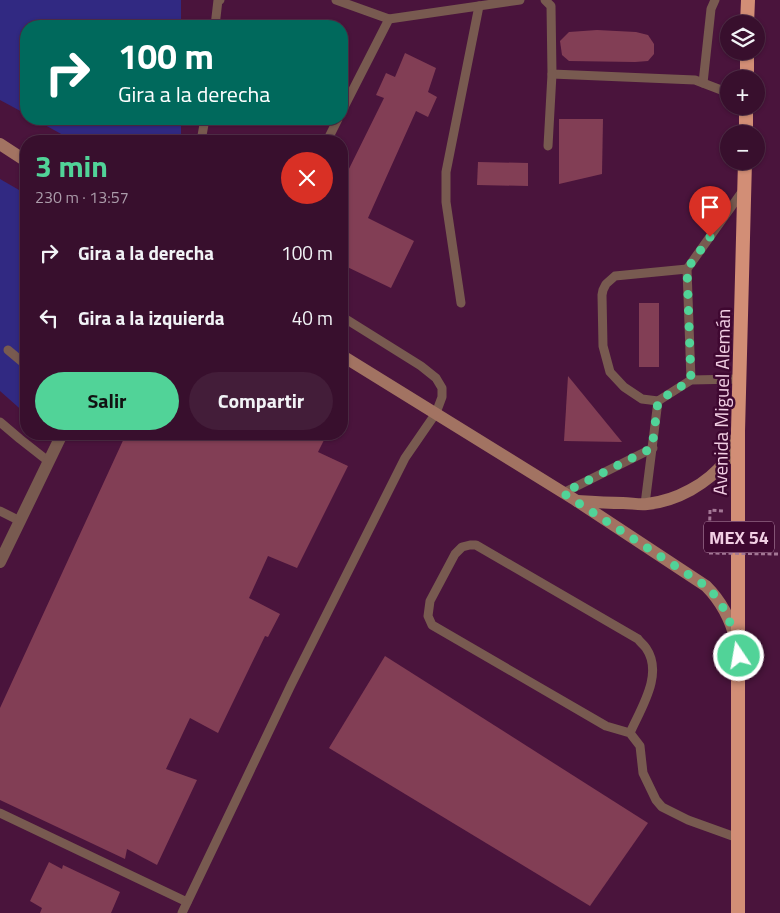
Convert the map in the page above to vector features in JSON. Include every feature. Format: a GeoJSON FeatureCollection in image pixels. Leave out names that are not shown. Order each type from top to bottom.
{"type":"FeatureCollection","features":[{"type":"Feature","properties":{"kind":"highway"},"geometry":{"type":"LineString","coordinates":[[748,0],[748,15]]}},
{"type":"Feature","properties":{"kind":"highway","name":"Avenida Miguel Alemán"},"geometry":{"type":"LineString","coordinates":[[738,913],[738,431],[745,170]]}},
{"type":"Feature","properties":{"kind":"main road"},"geometry":{"type":"LineString","coordinates":[[0,144],[20,156]]}},
{"type":"Feature","properties":{"kind":"main road"},"geometry":{"type":"LineString","coordinates":[[348,359],[577,501],[706,586],[714,594],[729,619],[739,656]]}},
{"type":"Feature","properties":{"kind":"main road"},"geometry":{"type":"LineString","coordinates":[[577,501],[646,504],[677,496],[706,480],[726,459],[738,431]]}},
{"type":"Feature","properties":{"kind":"street"},"geometry":{"type":"LineString","coordinates":[[0,562],[59,440]]}},
{"type":"Feature","properties":{"kind":"lane"},"geometry":{"type":"LineString","coordinates":[[216,20],[218,0]]}},
{"type":"Feature","properties":{"kind":"lane"},"geometry":{"type":"LineString","coordinates":[[336,0],[389,19],[520,0]]}},
{"type":"Feature","properties":{"kind":"lane"},"geometry":{"type":"LineString","coordinates":[[546,0],[551,6],[552,74],[548,146]]}},
{"type":"Feature","properties":{"kind":"lane"},"geometry":{"type":"LineString","coordinates":[[703,83],[712,9],[715,0]]}},
{"type":"Feature","properties":{"kind":"lane"},"geometry":{"type":"LineString","coordinates":[[461,303],[446,202],[446,172],[479,6]]}},
{"type":"Feature","properties":{"kind":"lane"},"geometry":{"type":"LineString","coordinates":[[348,99],[389,19]]}},
{"type":"Feature","properties":{"kind":"lane"},"geometry":{"type":"LineString","coordinates":[[552,74],[695,80],[720,90]]}},
{"type":"Feature","properties":{"kind":"lane"},"geometry":{"type":"LineString","coordinates":[[691,380],[687,269],[744,189]]}},
{"type":"Feature","properties":{"kind":"lane"},"geometry":{"type":"LineString","coordinates":[[687,269],[615,276],[606,284],[603,290],[602,346],[610,372],[624,387],[642,399],[658,401],[691,380],[739,379]]}},
{"type":"Feature","properties":{"kind":"lane"},"geometry":{"type":"LineString","coordinates":[[182,913],[291,685],[405,458],[436,414],[442,397],[442,388],[436,378],[421,366],[348,320]]}},
{"type":"Feature","properties":{"kind":"lane"},"geometry":{"type":"LineString","coordinates":[[8,350],[20,360]]}},
{"type":"Feature","properties":{"kind":"lane"},"geometry":{"type":"LineString","coordinates":[[646,504],[658,401]]}},
{"type":"Feature","properties":{"kind":"lane"},"geometry":{"type":"LineString","coordinates":[[0,422],[20,439]]}},
{"type":"Feature","properties":{"kind":"lane"},"geometry":{"type":"LineString","coordinates":[[21,440],[48,461]]}},
{"type":"Feature","properties":{"kind":"lane"},"geometry":{"type":"LineString","coordinates":[[563,493],[652,448]]}},
{"type":"Feature","properties":{"kind":"lane"},"geometry":{"type":"LineString","coordinates":[[0,511],[20,521]]}},
{"type":"Feature","properties":{"kind":"lane"},"geometry":{"type":"LineString","coordinates":[[630,733],[652,685],[651,659],[646,648],[638,639],[476,545],[462,547],[455,554],[430,601],[428,616],[432,625],[606,726],[630,733],[640,746],[643,773],[656,800],[662,807],[688,820],[738,838]]}},
{"type":"Feature","properties":{"kind":"lane"},"geometry":{"type":"LineString","coordinates":[[0,813],[187,902]]}},
{"type":"Feature","properties":{"kind":"path"},"geometry":{"type":"LineString","coordinates":[[710,510],[709,553],[780,554]]}},
{"type":"Feature","properties":{"kind":"shaded area"},"geometry":{"type":"Polygon","coordinates":[[[0,0],[181,0],[181,20],[20,20],[20,111],[0,100],[0,0]]]}},
{"type":"Feature","properties":{"kind":"shaded area"},"geometry":{"type":"Polygon","coordinates":[[[45,125],[181,125],[181,135],[63,135],[45,125]]]}},
{"type":"Feature","properties":{"kind":"shaded area"},"geometry":{"type":"Polygon","coordinates":[[[0,179],[20,191],[20,409],[0,391],[0,179]]]}},
{"type":"Feature","properties":{"kind":"building"},"geometry":{"type":"Polygon","coordinates":[[[597,30],[636,32],[648,35],[654,44],[654,54],[648,61],[635,62],[569,61],[562,55],[560,41],[569,32],[597,30]]]}},
{"type":"Feature","properties":{"kind":"building"},"geometry":{"type":"Polygon","coordinates":[[[405,53],[436,68],[428,92],[437,97],[428,117],[416,111],[368,218],[414,241],[391,288],[348,267],[348,171],[384,98],[376,95],[386,73],[395,77],[405,53]]]}},
{"type":"Feature","properties":{"kind":"building"},"geometry":{"type":"Polygon","coordinates":[[[559,119],[603,119],[602,174],[559,184],[559,119]]]}},
{"type":"Feature","properties":{"kind":"building"},"geometry":{"type":"Polygon","coordinates":[[[478,162],[528,163],[528,186],[477,185],[478,162]]]}},
{"type":"Feature","properties":{"kind":"building"},"geometry":{"type":"Polygon","coordinates":[[[639,303],[659,303],[659,367],[639,367],[639,303]]]}},
{"type":"Feature","properties":{"kind":"building"},"geometry":{"type":"Polygon","coordinates":[[[568,376],[622,442],[564,441],[568,376]]]}},
{"type":"Feature","properties":{"kind":"building"},"geometry":{"type":"Polygon","coordinates":[[[123,440],[324,440],[318,452],[348,466],[297,568],[268,556],[249,598],[280,614],[268,637],[265,636],[218,733],[190,718],[166,769],[197,780],[157,865],[127,849],[125,859],[0,800],[0,708],[123,440]]]}},
{"type":"Feature","properties":{"kind":"building"},"geometry":{"type":"Polygon","coordinates":[[[385,656],[648,823],[590,906],[329,748],[385,656]]]}},
{"type":"Feature","properties":{"kind":"building"},"geometry":{"type":"Polygon","coordinates":[[[49,862],[62,869],[63,865],[120,892],[111,913],[40,913],[42,908],[30,901],[49,862]]]}},
{"type":"Feature","properties":{"kind":"route"},"geometry":{"type":"LineString","coordinates":[[710,237],[687,269],[691,380],[658,401],[652,448],[563,493],[706,586],[714,594],[729,619],[739,656]]}}]}
